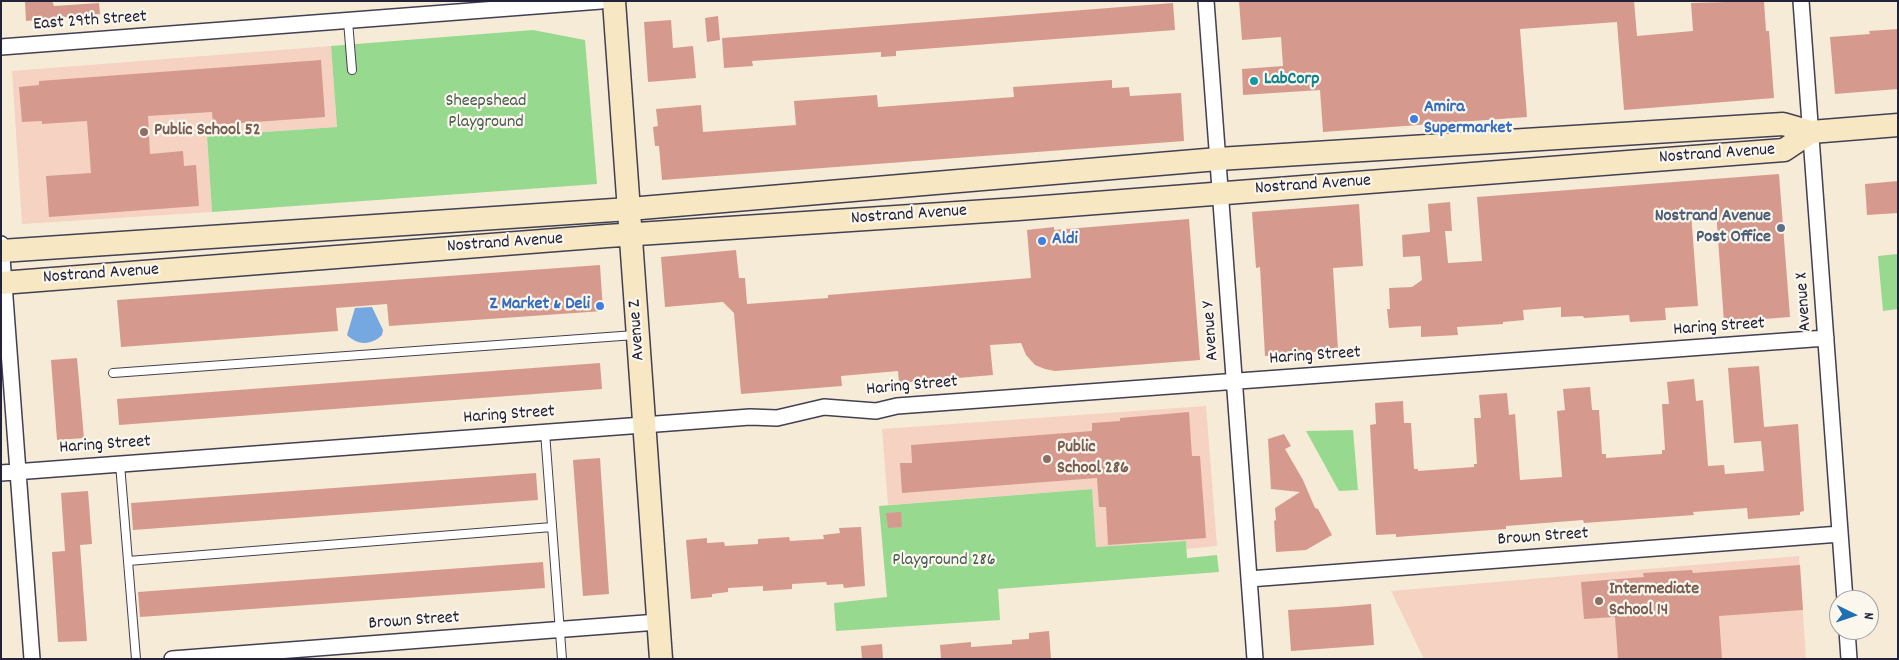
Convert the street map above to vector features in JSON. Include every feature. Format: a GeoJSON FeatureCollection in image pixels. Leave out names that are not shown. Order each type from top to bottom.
{"type":"FeatureCollection","features":[{"type":"Feature","properties":{"kind":"main road","name":"Avenue Z"},"geometry":{"type":"LineString","coordinates":[[614,1],[661,659]]}},
{"type":"Feature","properties":{"kind":"main road","name":"Nostrand Avenue"},"geometry":{"type":"LineString","coordinates":[[2,251],[629,209],[1218,159],[1783,124],[1811,132],[1898,126]]}},
{"type":"Feature","properties":{"kind":"main road","name":"Nostrand Avenue"},"geometry":{"type":"LineString","coordinates":[[3,283],[631,235],[1018,209],[1784,150],[1811,132]]}},
{"type":"Feature","properties":{"kind":"street","name":"East 29th Street"},"geometry":{"type":"LineString","coordinates":[[1,47],[601,1]]}},
{"type":"Feature","properties":{"kind":"street","name":"Avenue Y"},"geometry":{"type":"LineString","coordinates":[[1206,1],[1255,659]]}},
{"type":"Feature","properties":{"kind":"street","name":"Avenue X"},"geometry":{"type":"LineString","coordinates":[[1801,1],[1844,590]]}},
{"type":"Feature","properties":{"kind":"street"},"geometry":{"type":"LineString","coordinates":[[1,244],[32,659]]}},
{"type":"Feature","properties":{"kind":"street","name":"Haring Street"},"geometry":{"type":"LineString","coordinates":[[1,473],[750,417],[777,418],[824,407],[876,411],[897,406],[1826,338]]}},
{"type":"Feature","properties":{"kind":"street","name":"Brown Street"},"geometry":{"type":"LineString","coordinates":[[1249,579],[1840,534]]}},
{"type":"Feature","properties":{"kind":"street","name":"Brown Street"},"geometry":{"type":"LineString","coordinates":[[172,659],[658,622]]}},
{"type":"Feature","properties":{"kind":"street"},"geometry":{"type":"LineString","coordinates":[[1848,640],[1849,659]]}},
{"type":"Feature","properties":{"kind":"lane"},"geometry":{"type":"LineString","coordinates":[[348,21],[352,70]]}},
{"type":"Feature","properties":{"kind":"lane"},"geometry":{"type":"LineString","coordinates":[[113,373],[638,335]]}},
{"type":"Feature","properties":{"kind":"lane"},"geometry":{"type":"LineString","coordinates":[[545,432],[562,659]]}},
{"type":"Feature","properties":{"kind":"lane"},"geometry":{"type":"LineString","coordinates":[[120,464],[136,659]]}},
{"type":"Feature","properties":{"kind":"lane"},"geometry":{"type":"LineString","coordinates":[[128,561],[552,527]]}},
{"type":"Feature","properties":{"kind":"shaded area","name":"Public School 52"},"geometry":{"type":"Polygon","coordinates":[[[331,46],[337,127],[207,136],[212,212],[22,224],[12,71],[331,46]]]}},
{"type":"Feature","properties":{"kind":"shaded area","name":"Public School 286"},"geometry":{"type":"Polygon","coordinates":[[[1206,406],[1217,546],[1187,549],[1185,541],[1096,547],[1091,489],[888,505],[882,429],[1206,406]]]}},
{"type":"Feature","properties":{"kind":"shaded area","name":"Intermediate School 14"},"geometry":{"type":"Polygon","coordinates":[[[1799,556],[1806,659],[1424,659],[1391,591],[1799,556]]]}},
{"type":"Feature","properties":{"kind":"green space","name":"Sheepshead Playground"},"geometry":{"type":"Polygon","coordinates":[[[533,30],[585,40],[597,184],[212,212],[207,136],[337,127],[331,46],[533,30]]]}},
{"type":"Feature","properties":{"kind":"green space"},"geometry":{"type":"Polygon","coordinates":[[[1898,254],[1898,309],[1883,311],[1878,256],[1898,254]]]}},
{"type":"Feature","properties":{"kind":"green space"},"geometry":{"type":"Polygon","coordinates":[[[1353,430],[1358,490],[1339,491],[1306,431],[1353,430]]]}},
{"type":"Feature","properties":{"kind":"green space","name":"Playground 286"},"geometry":{"type":"Polygon","coordinates":[[[1092,489],[1096,547],[1186,541],[1187,558],[1217,555],[1219,572],[998,589],[1000,620],[836,631],[834,603],[887,597],[879,506],[1092,489]]]}},
{"type":"Feature","properties":{"kind":"water"},"geometry":{"type":"Polygon","coordinates":[[[372,307],[383,330],[382,335],[374,341],[365,343],[351,339],[347,335],[355,308],[372,307]]]}},
{"type":"Feature","properties":{"kind":"building"},"geometry":{"type":"Polygon","coordinates":[[[25,1],[52,1],[54,6],[99,3],[100,14],[26,21],[25,1]]]}},
{"type":"Feature","properties":{"kind":"building"},"geometry":{"type":"Polygon","coordinates":[[[1239,1],[1634,1],[1637,36],[1693,31],[1691,3],[1764,1],[1766,31],[1769,31],[1774,98],[1624,110],[1617,22],[1520,29],[1527,117],[1323,132],[1320,90],[1243,95],[1242,69],[1283,66],[1281,37],[1242,40],[1239,1]]]}},
{"type":"Feature","properties":{"kind":"building"},"geometry":{"type":"Polygon","coordinates":[[[1173,3],[1175,30],[896,51],[896,56],[881,57],[881,52],[752,61],[753,66],[724,68],[722,38],[1173,3]]]}},
{"type":"Feature","properties":{"kind":"building"},"geometry":{"type":"Polygon","coordinates":[[[718,16],[720,40],[707,42],[705,18],[718,16]]]}},
{"type":"Feature","properties":{"kind":"building"},"geometry":{"type":"Polygon","coordinates":[[[671,20],[673,48],[693,46],[696,78],[648,82],[644,22],[671,20]]]}},
{"type":"Feature","properties":{"kind":"building"},"geometry":{"type":"Polygon","coordinates":[[[1898,29],[1898,89],[1835,94],[1830,37],[1870,34],[1869,31],[1898,29]]]}},
{"type":"Feature","properties":{"kind":"building","name":"Public School 52"},"geometry":{"type":"Polygon","coordinates":[[[321,60],[325,117],[213,125],[212,112],[148,116],[150,154],[183,151],[184,166],[196,165],[199,206],[49,217],[46,176],[91,173],[87,121],[42,124],[42,121],[22,122],[19,87],[39,85],[39,81],[321,60]]]}},
{"type":"Feature","properties":{"kind":"building"},"geometry":{"type":"Polygon","coordinates":[[[1112,80],[1112,88],[1129,87],[1130,96],[1181,93],[1184,141],[662,180],[659,146],[655,146],[653,127],[658,126],[656,109],[701,105],[703,132],[796,125],[794,101],[877,95],[878,107],[1014,97],[1013,87],[1112,80]]]}},
{"type":"Feature","properties":{"kind":"building"},"geometry":{"type":"Polygon","coordinates":[[[1779,174],[1790,317],[1724,322],[1716,211],[1691,213],[1698,306],[1665,308],[1666,320],[1630,322],[1629,315],[1584,318],[1583,316],[1561,317],[1561,307],[1523,310],[1524,320],[1503,322],[1503,324],[1457,327],[1458,335],[1421,337],[1421,326],[1389,328],[1387,309],[1390,309],[1389,288],[1412,287],[1422,280],[1420,256],[1403,257],[1402,235],[1430,232],[1428,204],[1450,202],[1452,231],[1445,231],[1448,263],[1482,261],[1477,197],[1779,174]]]}},
{"type":"Feature","properties":{"kind":"building"},"geometry":{"type":"Polygon","coordinates":[[[1898,181],[1898,213],[1867,215],[1865,184],[1898,181]]]}},
{"type":"Feature","properties":{"kind":"building"},"geometry":{"type":"Polygon","coordinates":[[[1359,204],[1363,266],[1333,268],[1338,350],[1265,356],[1260,267],[1256,268],[1252,212],[1359,204]]]}},
{"type":"Feature","properties":{"kind":"building"},"geometry":{"type":"Polygon","coordinates":[[[1189,219],[1200,360],[1055,371],[1035,365],[1026,355],[1021,343],[990,345],[993,375],[899,383],[898,371],[841,376],[842,386],[741,394],[734,313],[723,302],[665,307],[661,257],[736,250],[739,278],[745,278],[747,304],[828,298],[828,295],[1031,278],[1027,230],[1054,227],[1054,230],[1189,219]]]}},
{"type":"Feature","properties":{"kind":"building"},"geometry":{"type":"Polygon","coordinates":[[[600,265],[603,311],[389,326],[387,304],[336,308],[338,331],[121,347],[117,300],[600,265]]]}},
{"type":"Feature","properties":{"kind":"building"},"geometry":{"type":"Polygon","coordinates":[[[77,358],[84,438],[57,440],[51,360],[77,358]]]}},
{"type":"Feature","properties":{"kind":"building"},"geometry":{"type":"Polygon","coordinates":[[[600,363],[602,389],[119,425],[117,399],[600,363]]]}},
{"type":"Feature","properties":{"kind":"building"},"geometry":{"type":"Polygon","coordinates":[[[1759,366],[1764,427],[1798,424],[1804,511],[1800,512],[1800,515],[1748,519],[1747,508],[1693,512],[1694,515],[1584,523],[1583,520],[1506,526],[1506,529],[1396,537],[1396,534],[1376,535],[1370,425],[1376,424],[1375,403],[1403,401],[1404,423],[1411,423],[1414,469],[1418,469],[1418,471],[1474,467],[1474,464],[1477,464],[1474,418],[1481,418],[1479,395],[1507,393],[1509,415],[1515,414],[1520,480],[1562,477],[1557,411],[1565,410],[1563,389],[1590,387],[1592,410],[1599,410],[1602,454],[1606,454],[1606,458],[1662,454],[1662,450],[1665,450],[1662,404],[1669,404],[1667,382],[1694,379],[1696,401],[1703,400],[1708,466],[1724,465],[1725,474],[1764,471],[1761,441],[1734,443],[1728,368],[1759,366]]]}},
{"type":"Feature","properties":{"kind":"building","name":"Public School 286"},"geometry":{"type":"Polygon","coordinates":[[[1189,412],[1192,456],[1200,456],[1206,538],[1108,545],[1106,507],[1099,507],[1097,478],[902,493],[900,463],[912,463],[911,445],[1092,431],[1092,423],[1120,421],[1120,418],[1189,412]]]}},
{"type":"Feature","properties":{"kind":"building"},"geometry":{"type":"Polygon","coordinates":[[[1284,434],[1291,446],[1285,449],[1303,480],[1315,508],[1318,509],[1332,535],[1306,550],[1276,552],[1275,508],[1300,492],[1271,489],[1268,439],[1284,434]]]}},
{"type":"Feature","properties":{"kind":"building"},"geometry":{"type":"Polygon","coordinates":[[[600,458],[609,594],[583,596],[573,460],[600,458]]]}},
{"type":"Feature","properties":{"kind":"building"},"geometry":{"type":"Polygon","coordinates":[[[536,473],[538,500],[133,530],[131,503],[536,473]]]}},
{"type":"Feature","properties":{"kind":"building"},"geometry":{"type":"Polygon","coordinates":[[[88,491],[92,544],[80,545],[87,641],[58,642],[52,552],[65,551],[61,493],[88,491]]]}},
{"type":"Feature","properties":{"kind":"building"},"geometry":{"type":"Polygon","coordinates":[[[901,512],[902,527],[888,528],[886,513],[901,512]]]}},
{"type":"Feature","properties":{"kind":"building"},"geometry":{"type":"Polygon","coordinates":[[[861,527],[865,586],[844,588],[843,584],[827,585],[826,582],[792,584],[792,589],[763,591],[763,586],[728,588],[728,592],[712,594],[712,597],[691,599],[686,540],[707,538],[707,543],[724,542],[725,546],[758,544],[758,539],[789,537],[790,541],[824,539],[823,535],[840,533],[839,528],[861,527]]]}},
{"type":"Feature","properties":{"kind":"building"},"geometry":{"type":"Polygon","coordinates":[[[543,562],[545,588],[140,617],[138,592],[543,562]]]}},
{"type":"Feature","properties":{"kind":"building"},"geometry":{"type":"Polygon","coordinates":[[[1800,565],[1803,610],[1719,616],[1722,659],[1618,659],[1615,617],[1584,619],[1581,582],[1644,577],[1643,573],[1692,570],[1693,573],[1800,565]]]}},
{"type":"Feature","properties":{"kind":"building"},"geometry":{"type":"Polygon","coordinates":[[[1371,604],[1374,645],[1291,651],[1288,610],[1371,604]]]}},
{"type":"Feature","properties":{"kind":"building"},"geometry":{"type":"Polygon","coordinates":[[[1049,631],[1051,659],[941,659],[940,645],[971,642],[971,647],[1012,644],[1012,640],[1029,639],[1029,633],[1049,631]]]}},
{"type":"Feature","properties":{"kind":"building"},"geometry":{"type":"Polygon","coordinates":[[[882,644],[883,659],[862,659],[861,646],[882,644]]]}},
{"type":"Feature","properties":{"kind":"place","name":"LabCorp"},"geometry":{"type":"Point","coordinates":[1254,81]}},
{"type":"Feature","properties":{"kind":"place","name":"Amira Supermarket"},"geometry":{"type":"Point","coordinates":[1414,119]}},
{"type":"Feature","properties":{"kind":"place","name":"Public School 52"},"geometry":{"type":"Point","coordinates":[144,132]}},
{"type":"Feature","properties":{"kind":"place","name":"Nostrand Avenue Post Office"},"geometry":{"type":"Point","coordinates":[1781,228]}},
{"type":"Feature","properties":{"kind":"place","name":"Aldi"},"geometry":{"type":"Point","coordinates":[1042,241]}},
{"type":"Feature","properties":{"kind":"place","name":"Z Market & Deli"},"geometry":{"type":"Point","coordinates":[600,306]}},
{"type":"Feature","properties":{"kind":"place","name":"Public School 286"},"geometry":{"type":"Point","coordinates":[1047,459]}},
{"type":"Feature","properties":{"kind":"place","name":"Intermediate School 14"},"geometry":{"type":"Point","coordinates":[1599,601]}}]}
